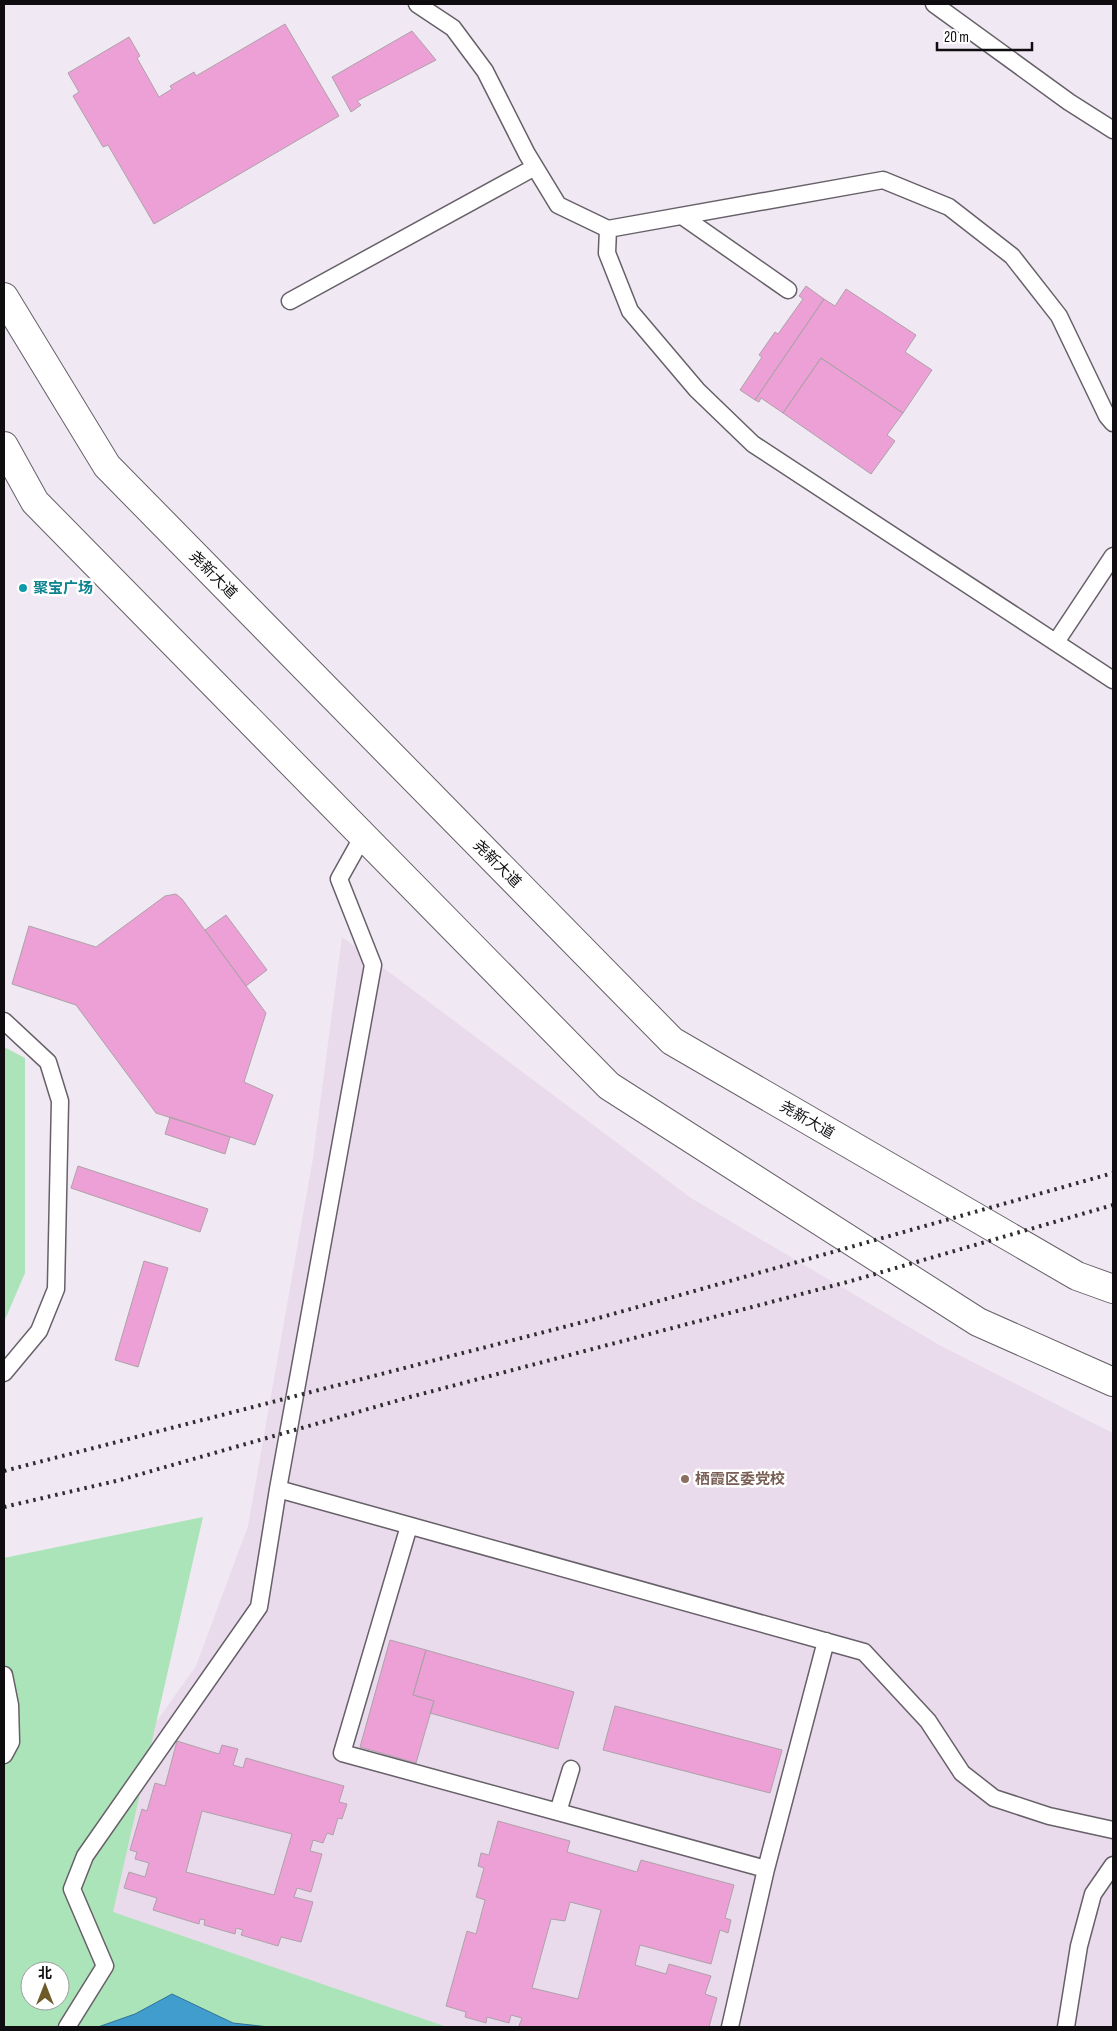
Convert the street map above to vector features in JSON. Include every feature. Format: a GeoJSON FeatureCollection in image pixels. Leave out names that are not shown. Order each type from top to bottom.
{"type":"FeatureCollection","features":[{"type":"Feature","properties":{"kind":"main road","name":"尧新大道"},"geometry":{"type":"LineString","coordinates":[[4,296],[106,466],[672,1041],[1077,1276],[1113,1289]]}},
{"type":"Feature","properties":{"kind":"main road"},"geometry":{"type":"LineString","coordinates":[[4,446],[35,502],[609,1086],[978,1322],[1113,1382]]}},
{"type":"Feature","properties":{"kind":"lane"},"geometry":{"type":"LineString","coordinates":[[417,4],[453,28],[485,71],[535,167],[558,205],[608,229],[883,180],[948,207],[1012,256],[1059,316],[1107,416],[1113,423]]}},
{"type":"Feature","properties":{"kind":"lane"},"geometry":{"type":"LineString","coordinates":[[934,4],[1069,102],[1113,130]]}},
{"type":"Feature","properties":{"kind":"lane"},"geometry":{"type":"LineString","coordinates":[[290,301],[535,167]]}},
{"type":"Feature","properties":{"kind":"lane"},"geometry":{"type":"LineString","coordinates":[[682,216],[788,290]]}},
{"type":"Feature","properties":{"kind":"lane"},"geometry":{"type":"LineString","coordinates":[[608,229],[608,253],[630,311],[697,390],[754,444],[1113,680]]}},
{"type":"Feature","properties":{"kind":"lane"},"geometry":{"type":"LineString","coordinates":[[1056,642],[1113,556]]}},
{"type":"Feature","properties":{"kind":"lane"},"geometry":{"type":"LineString","coordinates":[[67,2027],[105,1966],[72,1889],[85,1856],[259,1607],[278,1489],[373,965],[339,879],[363,836]]}},
{"type":"Feature","properties":{"kind":"lane"},"geometry":{"type":"LineString","coordinates":[[4,1021],[48,1062],[60,1101],[56,1289],[39,1331],[4,1373]]}},
{"type":"Feature","properties":{"kind":"lane"},"geometry":{"type":"LineString","coordinates":[[278,1489],[864,1652],[928,1721],[962,1772],[994,1798],[1049,1816],[1113,1830]]}},
{"type":"Feature","properties":{"kind":"lane"},"geometry":{"type":"LineString","coordinates":[[409,1526],[342,1753],[766,1868]]}},
{"type":"Feature","properties":{"kind":"lane"},"geometry":{"type":"LineString","coordinates":[[730,2027],[766,1868],[826,1641]]}},
{"type":"Feature","properties":{"kind":"lane"},"geometry":{"type":"LineString","coordinates":[[4,1675],[10,1705],[11,1742],[4,1755]]}},
{"type":"Feature","properties":{"kind":"lane"},"geometry":{"type":"LineString","coordinates":[[558,1812],[571,1769]]}},
{"type":"Feature","properties":{"kind":"lane"},"geometry":{"type":"LineString","coordinates":[[1066,2027],[1079,1946],[1093,1894],[1113,1864]]}},
{"type":"Feature","properties":{"kind":"shaded area","name":"栖霞区委党校"},"geometry":{"type":"Polygon","coordinates":[[[342,937],[691,1198],[941,1346],[1113,1433],[1113,2027],[4,2027],[4,1987],[46,1877],[196,1666],[248,1526],[313,1158],[342,937]]]}},
{"type":"Feature","properties":{"kind":"green space"},"geometry":{"type":"Polygon","coordinates":[[[4,1047],[25,1058],[25,1273],[4,1322],[4,1047]]]}},
{"type":"Feature","properties":{"kind":"green space"},"geometry":{"type":"Polygon","coordinates":[[[203,1517],[113,1912],[447,2027],[4,2027],[4,1558],[203,1517]]]}},
{"type":"Feature","properties":{"kind":"water"},"geometry":{"type":"Polygon","coordinates":[[[172,1994],[233,2023],[269,2027],[98,2027],[135,2014],[172,1994]]]}},
{"type":"Feature","properties":{"kind":"building"},"geometry":{"type":"Polygon","coordinates":[[[285,24],[339,116],[154,224],[108,145],[103,147],[73,96],[79,92],[68,73],[129,37],[140,56],[137,58],[159,97],[172,89],[170,86],[194,72],[196,76],[285,24]]]}},
{"type":"Feature","properties":{"kind":"building"},"geometry":{"type":"Polygon","coordinates":[[[412,31],[436,60],[357,101],[361,105],[351,112],[332,77],[412,31]]]}},
{"type":"Feature","properties":{"kind":"building"},"geometry":{"type":"Polygon","coordinates":[[[806,286],[824,299],[755,400],[740,390],[762,357],[759,355],[775,332],[778,334],[803,299],[799,296],[806,286]]]}},
{"type":"Feature","properties":{"kind":"building"},"geometry":{"type":"Polygon","coordinates":[[[846,289],[916,335],[905,352],[932,370],[903,413],[821,358],[783,413],[761,398],[759,402],[755,400],[824,299],[835,306],[846,289]]]}},
{"type":"Feature","properties":{"kind":"building"},"geometry":{"type":"Polygon","coordinates":[[[821,358],[903,413],[887,435],[895,441],[871,474],[783,413],[821,358]]]}},
{"type":"Feature","properties":{"kind":"building"},"geometry":{"type":"Polygon","coordinates":[[[176,894],[182,899],[266,1013],[244,1082],[273,1095],[255,1145],[156,1113],[76,1005],[12,984],[29,926],[96,947],[165,896],[176,894]]]}},
{"type":"Feature","properties":{"kind":"building"},"geometry":{"type":"Polygon","coordinates":[[[226,915],[267,970],[246,986],[205,930],[226,915]]]}},
{"type":"Feature","properties":{"kind":"building"},"geometry":{"type":"Polygon","coordinates":[[[170,1117],[230,1137],[225,1154],[165,1134],[170,1117]]]}},
{"type":"Feature","properties":{"kind":"building"},"geometry":{"type":"Polygon","coordinates":[[[78,1166],[208,1209],[200,1232],[71,1188],[78,1166]]]}},
{"type":"Feature","properties":{"kind":"building"},"geometry":{"type":"Polygon","coordinates":[[[144,1261],[168,1268],[138,1367],[115,1360],[144,1261]]]}},
{"type":"Feature","properties":{"kind":"building"},"geometry":{"type":"Polygon","coordinates":[[[390,1640],[426,1650],[413,1695],[434,1701],[416,1763],[360,1747],[390,1640]]]}},
{"type":"Feature","properties":{"kind":"building"},"geometry":{"type":"Polygon","coordinates":[[[426,1650],[574,1692],[558,1749],[430,1713],[434,1701],[413,1695],[426,1650]]]}},
{"type":"Feature","properties":{"kind":"building"},"geometry":{"type":"Polygon","coordinates":[[[615,1706],[782,1750],[770,1793],[603,1750],[615,1706]]]}},
{"type":"Feature","properties":{"kind":"building"},"geometry":{"type":"Polygon","coordinates":[[[177,1741],[219,1754],[222,1745],[238,1749],[233,1765],[243,1768],[246,1758],[344,1786],[339,1802],[347,1804],[342,1819],[338,1818],[333,1835],[327,1833],[323,1843],[313,1840],[310,1851],[322,1854],[311,1892],[297,1888],[294,1897],[313,1902],[301,1942],[281,1937],[278,1946],[241,1935],[243,1930],[236,1928],[235,1934],[204,1925],[205,1920],[200,1919],[199,1924],[153,1910],[157,1898],[124,1888],[129,1872],[145,1877],[149,1863],[135,1859],[137,1852],[130,1850],[142,1809],[147,1811],[155,1783],[165,1786],[177,1741]],[[202,1811],[186,1872],[274,1895],[292,1834],[202,1811]]]}},
{"type":"Feature","properties":{"kind":"building"},"geometry":{"type":"Polygon","coordinates":[[[498,1821],[570,1841],[567,1852],[637,1872],[641,1860],[734,1885],[725,1918],[731,1920],[728,1933],[720,1930],[711,1964],[640,1945],[635,1965],[666,1974],[669,1964],[711,1976],[705,1994],[717,1998],[709,2027],[525,2027],[519,2026],[522,2018],[511,2015],[509,2023],[487,2017],[486,2023],[465,2017],[466,2012],[446,2006],[467,1931],[476,1934],[485,1900],[476,1897],[484,1868],[478,1866],[481,1853],[489,1855],[498,1821]],[[570,1902],[565,1921],[551,1919],[532,1988],[578,1999],[601,1910],[570,1902]]]}},
{"type":"Feature","properties":{"kind":"railway"},"geometry":{"type":"LineString","coordinates":[[4,1471],[595,1319],[1113,1173]]}},
{"type":"Feature","properties":{"kind":"railway"},"geometry":{"type":"LineString","coordinates":[[4,1507],[120,1480],[410,1397],[851,1281],[1113,1205]]}},
{"type":"Feature","properties":{"kind":"place","name":"聚宝广场"},"geometry":{"type":"Point","coordinates":[23,588]}},
{"type":"Feature","properties":{"kind":"place","name":"栖霞区委党校"},"geometry":{"type":"Point","coordinates":[685,1479]}}]}
